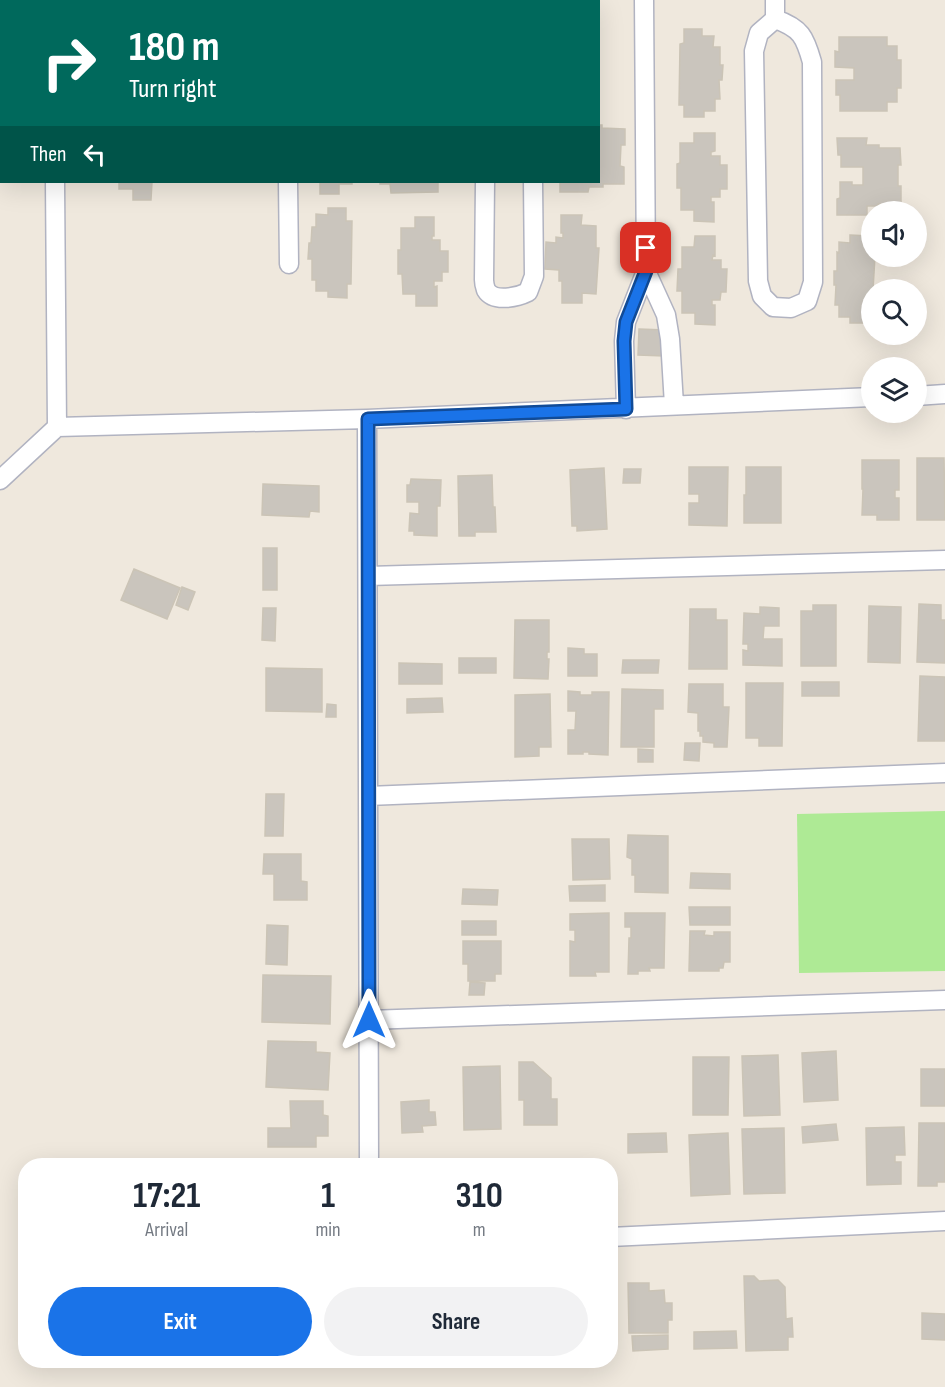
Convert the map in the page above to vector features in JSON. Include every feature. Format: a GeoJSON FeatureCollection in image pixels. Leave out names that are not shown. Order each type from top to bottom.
{"type":"FeatureCollection","features":[{"type":"Feature","properties":{"kind":"street"},"geometry":{"type":"LineString","coordinates":[[626,409],[624,341],[626,322],[646,271],[644,0]]}},
{"type":"Feature","properties":{"kind":"street"},"geometry":{"type":"LineString","coordinates":[[775,0],[775,18],[759,33],[754,51],[758,281],[762,296],[773,307],[791,308],[807,302],[813,282],[812,63],[807,42],[792,25],[775,18]]}},
{"type":"Feature","properties":{"kind":"street"},"geometry":{"type":"LineString","coordinates":[[55,183],[57,427]]}},
{"type":"Feature","properties":{"kind":"street"},"geometry":{"type":"LineString","coordinates":[[288,183],[289,264]]}},
{"type":"Feature","properties":{"kind":"street"},"geometry":{"type":"LineString","coordinates":[[485,183],[484,280],[487,291],[494,297],[517,298],[528,292],[534,276],[533,183]]}},
{"type":"Feature","properties":{"kind":"street"},"geometry":{"type":"LineString","coordinates":[[646,271],[666,315],[670,339],[674,405]]}},
{"type":"Feature","properties":{"kind":"street"},"geometry":{"type":"LineString","coordinates":[[927,395],[945,394]]}},
{"type":"Feature","properties":{"kind":"street"},"geometry":{"type":"LineString","coordinates":[[0,480],[57,427],[368,419],[861,397]]}},
{"type":"Feature","properties":{"kind":"street"},"geometry":{"type":"LineString","coordinates":[[368,419],[369,1158]]}},
{"type":"Feature","properties":{"kind":"street"},"geometry":{"type":"LineString","coordinates":[[368,576],[945,560]]}},
{"type":"Feature","properties":{"kind":"street"},"geometry":{"type":"LineString","coordinates":[[368,796],[945,773]]}},
{"type":"Feature","properties":{"kind":"street"},"geometry":{"type":"LineString","coordinates":[[369,1020],[945,1000]]}},
{"type":"Feature","properties":{"kind":"street"},"geometry":{"type":"LineString","coordinates":[[618,1236],[945,1221]]}},
{"type":"Feature","properties":{"kind":"green space"},"geometry":{"type":"Polygon","coordinates":[[[945,811],[945,971],[799,973],[797,814],[945,811]]]}},
{"type":"Feature","properties":{"kind":"building"},"geometry":{"type":"Polygon","coordinates":[[[684,29],[702,29],[702,36],[714,36],[713,47],[720,47],[720,65],[723,65],[722,80],[719,80],[720,99],[715,99],[715,111],[704,111],[704,117],[684,117],[684,105],[679,105],[680,44],[684,43],[684,29]]]}},
{"type":"Feature","properties":{"kind":"building"},"geometry":{"type":"Polygon","coordinates":[[[839,37],[887,37],[887,46],[897,46],[897,60],[901,60],[901,88],[897,88],[897,102],[887,102],[887,111],[840,111],[840,95],[836,95],[836,80],[854,80],[854,68],[835,67],[835,51],[839,52],[839,37]]]}},
{"type":"Feature","properties":{"kind":"building"},"geometry":{"type":"Polygon","coordinates":[[[600,125],[602,128],[625,129],[625,145],[621,145],[620,166],[624,167],[624,184],[589,187],[588,192],[560,192],[560,183],[600,183],[600,125]]]}},
{"type":"Feature","properties":{"kind":"building"},"geometry":{"type":"Polygon","coordinates":[[[694,133],[715,133],[715,151],[711,152],[711,156],[720,156],[720,165],[727,165],[727,189],[720,189],[720,197],[711,197],[711,202],[714,202],[714,222],[694,221],[694,210],[681,210],[681,188],[677,188],[680,143],[694,143],[694,133]]]}},
{"type":"Feature","properties":{"kind":"building"},"geometry":{"type":"Polygon","coordinates":[[[837,138],[867,138],[866,145],[879,145],[879,148],[900,148],[901,165],[898,165],[898,186],[901,186],[901,201],[861,201],[861,215],[837,215],[840,182],[863,185],[863,167],[841,167],[841,155],[838,155],[837,138]]]}},
{"type":"Feature","properties":{"kind":"building"},"geometry":{"type":"Polygon","coordinates":[[[119,183],[152,183],[151,200],[133,200],[133,189],[119,189],[119,183]]]}},
{"type":"Feature","properties":{"kind":"building"},"geometry":{"type":"Polygon","coordinates":[[[320,183],[352,183],[339,184],[339,194],[320,194],[320,183]]]}},
{"type":"Feature","properties":{"kind":"building"},"geometry":{"type":"Polygon","coordinates":[[[438,183],[438,192],[391,193],[390,184],[380,184],[438,183]]]}},
{"type":"Feature","properties":{"kind":"building"},"geometry":{"type":"Polygon","coordinates":[[[328,208],[346,208],[346,221],[352,221],[351,284],[347,284],[347,298],[328,297],[328,291],[316,291],[316,280],[312,280],[312,259],[308,259],[312,227],[316,227],[316,214],[328,215],[328,208]]]}},
{"type":"Feature","properties":{"kind":"building"},"geometry":{"type":"Polygon","coordinates":[[[561,215],[582,215],[581,225],[596,226],[596,248],[599,248],[596,294],[582,293],[582,303],[562,303],[562,281],[559,281],[559,270],[545,269],[546,242],[556,243],[556,237],[563,238],[561,215]]]}},
{"type":"Feature","properties":{"kind":"building"},"geometry":{"type":"Polygon","coordinates":[[[415,217],[434,217],[432,240],[440,240],[440,251],[448,251],[448,272],[442,272],[442,281],[434,281],[434,287],[437,286],[437,306],[416,306],[416,294],[403,294],[402,274],[398,274],[401,228],[415,228],[415,217]]]}},
{"type":"Feature","properties":{"kind":"building"},"geometry":{"type":"Polygon","coordinates":[[[850,235],[861,236],[861,267],[874,267],[874,279],[861,279],[861,323],[850,323],[850,317],[839,317],[839,305],[835,305],[834,271],[837,271],[839,242],[850,243],[850,235]]]}},
{"type":"Feature","properties":{"kind":"building"},"geometry":{"type":"Polygon","coordinates":[[[695,236],[715,236],[715,256],[713,255],[712,260],[721,260],[721,269],[727,269],[726,292],[721,292],[720,300],[712,300],[712,305],[715,305],[715,325],[695,324],[695,313],[682,313],[682,291],[677,291],[678,269],[682,269],[682,247],[694,247],[695,236]]]}},
{"type":"Feature","properties":{"kind":"building"},"geometry":{"type":"Polygon","coordinates":[[[639,329],[665,330],[664,356],[638,355],[639,329]]]}},
{"type":"Feature","properties":{"kind":"building"},"geometry":{"type":"Polygon","coordinates":[[[917,458],[944,458],[945,520],[917,520],[917,458]]]}},
{"type":"Feature","properties":{"kind":"building"},"geometry":{"type":"Polygon","coordinates":[[[862,460],[899,460],[899,490],[895,490],[895,498],[899,498],[899,520],[877,520],[877,515],[862,515],[862,460]]]}},
{"type":"Feature","properties":{"kind":"building"},"geometry":{"type":"Polygon","coordinates":[[[689,467],[728,467],[727,526],[689,525],[689,503],[699,503],[699,494],[689,494],[689,467]]]}},
{"type":"Feature","properties":{"kind":"building"},"geometry":{"type":"Polygon","coordinates":[[[746,467],[781,467],[781,523],[744,523],[746,467]]]}},
{"type":"Feature","properties":{"kind":"building"},"geometry":{"type":"Polygon","coordinates":[[[604,468],[607,529],[577,531],[577,526],[572,526],[570,470],[604,468]]]}},
{"type":"Feature","properties":{"kind":"building"},"geometry":{"type":"Polygon","coordinates":[[[624,469],[641,469],[640,483],[623,483],[624,469]]]}},
{"type":"Feature","properties":{"kind":"building"},"geometry":{"type":"Polygon","coordinates":[[[492,475],[496,532],[475,532],[475,536],[459,536],[458,476],[492,475]]]}},
{"type":"Feature","properties":{"kind":"building"},"geometry":{"type":"Polygon","coordinates":[[[411,479],[441,480],[440,506],[437,506],[437,536],[414,535],[414,531],[409,531],[410,513],[419,514],[419,502],[407,502],[407,485],[410,485],[411,479]]]}},
{"type":"Feature","properties":{"kind":"building"},"geometry":{"type":"Polygon","coordinates":[[[263,484],[319,486],[319,512],[310,511],[309,517],[262,515],[263,484]]]}},
{"type":"Feature","properties":{"kind":"building"},"geometry":{"type":"Polygon","coordinates":[[[263,548],[277,548],[277,590],[263,590],[263,548]]]}},
{"type":"Feature","properties":{"kind":"building"},"geometry":{"type":"Polygon","coordinates":[[[134,569],[180,588],[167,619],[121,600],[134,569]]]}},
{"type":"Feature","properties":{"kind":"building"},"geometry":{"type":"Polygon","coordinates":[[[182,587],[195,592],[188,610],[176,605],[182,587]]]}},
{"type":"Feature","properties":{"kind":"building"},"geometry":{"type":"Polygon","coordinates":[[[919,604],[941,605],[941,620],[945,620],[945,663],[917,662],[919,604]]]}},
{"type":"Feature","properties":{"kind":"building"},"geometry":{"type":"Polygon","coordinates":[[[813,605],[836,605],[836,666],[801,666],[801,611],[813,611],[813,605]]]}},
{"type":"Feature","properties":{"kind":"building"},"geometry":{"type":"Polygon","coordinates":[[[869,606],[901,607],[900,663],[868,662],[869,606]]]}},
{"type":"Feature","properties":{"kind":"building"},"geometry":{"type":"Polygon","coordinates":[[[760,607],[779,608],[779,626],[764,626],[763,639],[782,639],[782,666],[743,665],[743,650],[748,651],[748,644],[743,644],[744,613],[760,614],[760,607]]]}},
{"type":"Feature","properties":{"kind":"building"},"geometry":{"type":"Polygon","coordinates":[[[263,608],[276,608],[275,641],[262,640],[263,608]]]}},
{"type":"Feature","properties":{"kind":"building"},"geometry":{"type":"Polygon","coordinates":[[[690,609],[716,609],[716,620],[727,620],[727,669],[689,669],[690,609]]]}},
{"type":"Feature","properties":{"kind":"building"},"geometry":{"type":"Polygon","coordinates":[[[515,620],[549,620],[548,679],[514,678],[515,620]]]}},
{"type":"Feature","properties":{"kind":"building"},"geometry":{"type":"Polygon","coordinates":[[[568,648],[584,649],[584,654],[597,654],[597,676],[568,676],[568,648]]]}},
{"type":"Feature","properties":{"kind":"building"},"geometry":{"type":"Polygon","coordinates":[[[459,658],[496,658],[496,673],[459,673],[459,658]]]}},
{"type":"Feature","properties":{"kind":"building"},"geometry":{"type":"Polygon","coordinates":[[[623,660],[659,660],[658,673],[622,673],[623,660]]]}},
{"type":"Feature","properties":{"kind":"building"},"geometry":{"type":"Polygon","coordinates":[[[399,663],[442,664],[442,684],[399,684],[399,663]]]}},
{"type":"Feature","properties":{"kind":"building"},"geometry":{"type":"Polygon","coordinates":[[[266,668],[322,669],[322,712],[266,711],[266,668]]]}},
{"type":"Feature","properties":{"kind":"building"},"geometry":{"type":"Polygon","coordinates":[[[920,676],[945,677],[945,741],[918,741],[920,676]]]}},
{"type":"Feature","properties":{"kind":"building"},"geometry":{"type":"Polygon","coordinates":[[[802,682],[839,682],[839,696],[802,696],[802,682]]]}},
{"type":"Feature","properties":{"kind":"building"},"geometry":{"type":"Polygon","coordinates":[[[746,683],[783,683],[782,746],[759,746],[759,738],[746,738],[746,683]]]}},
{"type":"Feature","properties":{"kind":"building"},"geometry":{"type":"Polygon","coordinates":[[[689,684],[723,684],[723,707],[729,707],[727,747],[714,747],[714,743],[703,742],[703,736],[700,736],[700,731],[698,731],[698,713],[688,712],[689,684]]]}},
{"type":"Feature","properties":{"kind":"building"},"geometry":{"type":"Polygon","coordinates":[[[622,689],[663,690],[663,709],[654,709],[654,747],[621,747],[622,689]]]}},
{"type":"Feature","properties":{"kind":"building"},"geometry":{"type":"Polygon","coordinates":[[[568,691],[580,692],[580,695],[609,692],[608,755],[589,754],[589,752],[568,754],[568,730],[575,730],[576,711],[568,711],[568,691]]]}},
{"type":"Feature","properties":{"kind":"building"},"geometry":{"type":"Polygon","coordinates":[[[550,694],[551,747],[539,747],[539,756],[515,757],[515,695],[550,694]]]}},
{"type":"Feature","properties":{"kind":"building"},"geometry":{"type":"Polygon","coordinates":[[[442,698],[443,712],[407,713],[407,699],[442,698]]]}},
{"type":"Feature","properties":{"kind":"building"},"geometry":{"type":"Polygon","coordinates":[[[327,704],[336,705],[336,717],[326,717],[327,704]]]}},
{"type":"Feature","properties":{"kind":"building"},"geometry":{"type":"Polygon","coordinates":[[[685,743],[700,743],[699,761],[684,760],[685,743]]]}},
{"type":"Feature","properties":{"kind":"building"},"geometry":{"type":"Polygon","coordinates":[[[638,749],[653,750],[653,762],[638,762],[638,749]]]}},
{"type":"Feature","properties":{"kind":"building"},"geometry":{"type":"Polygon","coordinates":[[[266,794],[284,794],[283,836],[265,836],[266,794]]]}},
{"type":"Feature","properties":{"kind":"building"},"geometry":{"type":"Polygon","coordinates":[[[628,835],[668,836],[668,893],[635,892],[632,859],[627,857],[628,835]]]}},
{"type":"Feature","properties":{"kind":"building"},"geometry":{"type":"Polygon","coordinates":[[[572,839],[609,839],[610,879],[573,880],[572,839]]]}},
{"type":"Feature","properties":{"kind":"building"},"geometry":{"type":"Polygon","coordinates":[[[264,854],[301,854],[301,881],[307,882],[307,900],[274,900],[274,874],[263,874],[264,854]]]}},
{"type":"Feature","properties":{"kind":"building"},"geometry":{"type":"Polygon","coordinates":[[[691,873],[730,874],[730,889],[690,888],[691,873]]]}},
{"type":"Feature","properties":{"kind":"building"},"geometry":{"type":"Polygon","coordinates":[[[605,885],[605,901],[570,901],[569,886],[605,885]]]}},
{"type":"Feature","properties":{"kind":"building"},"geometry":{"type":"Polygon","coordinates":[[[463,889],[498,890],[497,905],[462,904],[463,889]]]}},
{"type":"Feature","properties":{"kind":"building"},"geometry":{"type":"Polygon","coordinates":[[[689,907],[730,907],[730,925],[690,925],[689,907]]]}},
{"type":"Feature","properties":{"kind":"building"},"geometry":{"type":"Polygon","coordinates":[[[609,913],[609,972],[595,972],[596,976],[570,976],[570,941],[575,942],[575,930],[570,930],[570,914],[609,913]]]}},
{"type":"Feature","properties":{"kind":"building"},"geometry":{"type":"Polygon","coordinates":[[[625,913],[665,913],[664,968],[649,968],[650,971],[628,974],[631,927],[625,927],[625,913]]]}},
{"type":"Feature","properties":{"kind":"building"},"geometry":{"type":"Polygon","coordinates":[[[462,921],[496,921],[496,935],[462,935],[462,921]]]}},
{"type":"Feature","properties":{"kind":"building"},"geometry":{"type":"Polygon","coordinates":[[[267,925],[288,926],[287,965],[266,964],[267,925]]]}},
{"type":"Feature","properties":{"kind":"building"},"geometry":{"type":"Polygon","coordinates":[[[690,931],[705,931],[704,935],[714,936],[714,932],[730,932],[730,962],[724,962],[723,968],[719,968],[719,971],[689,971],[690,931]]]}},
{"type":"Feature","properties":{"kind":"building"},"geometry":{"type":"Polygon","coordinates":[[[463,941],[501,941],[501,974],[495,974],[495,981],[468,981],[468,964],[463,964],[463,941]]]}},
{"type":"Feature","properties":{"kind":"building"},"geometry":{"type":"Polygon","coordinates":[[[263,975],[331,976],[330,1024],[262,1022],[263,975]]]}},
{"type":"Feature","properties":{"kind":"building"},"geometry":{"type":"Polygon","coordinates":[[[470,982],[485,983],[484,995],[469,995],[470,982]]]}},
{"type":"Feature","properties":{"kind":"building"},"geometry":{"type":"Polygon","coordinates":[[[268,1041],[316,1042],[316,1052],[330,1053],[328,1090],[266,1087],[268,1041]]]}},
{"type":"Feature","properties":{"kind":"building"},"geometry":{"type":"Polygon","coordinates":[[[836,1051],[838,1100],[804,1102],[802,1053],[836,1051]]]}},
{"type":"Feature","properties":{"kind":"building"},"geometry":{"type":"Polygon","coordinates":[[[778,1055],[780,1115],[744,1116],[742,1056],[778,1055]]]}},
{"type":"Feature","properties":{"kind":"building"},"geometry":{"type":"Polygon","coordinates":[[[693,1057],[729,1057],[728,1115],[693,1115],[693,1057]]]}},
{"type":"Feature","properties":{"kind":"building"},"geometry":{"type":"Polygon","coordinates":[[[519,1062],[533,1062],[551,1078],[551,1099],[557,1099],[557,1125],[524,1125],[524,1100],[519,1100],[519,1062]]]}},
{"type":"Feature","properties":{"kind":"building"},"geometry":{"type":"Polygon","coordinates":[[[500,1066],[501,1129],[464,1130],[463,1067],[500,1066]]]}},
{"type":"Feature","properties":{"kind":"building"},"geometry":{"type":"Polygon","coordinates":[[[921,1069],[945,1069],[945,1106],[921,1106],[921,1069]]]}},
{"type":"Feature","properties":{"kind":"building"},"geometry":{"type":"Polygon","coordinates":[[[429,1100],[429,1112],[435,1112],[436,1125],[422,1126],[423,1132],[402,1133],[401,1102],[429,1100]]]}},
{"type":"Feature","properties":{"kind":"building"},"geometry":{"type":"Polygon","coordinates":[[[290,1101],[323,1101],[323,1115],[328,1116],[328,1136],[316,1136],[316,1147],[268,1147],[268,1128],[291,1128],[290,1101]]]}},
{"type":"Feature","properties":{"kind":"building"},"geometry":{"type":"Polygon","coordinates":[[[919,1123],[945,1123],[945,1182],[937,1182],[937,1186],[918,1186],[919,1123]]]}},
{"type":"Feature","properties":{"kind":"building"},"geometry":{"type":"Polygon","coordinates":[[[836,1124],[838,1140],[803,1143],[802,1127],[836,1124]]]}},
{"type":"Feature","properties":{"kind":"building"},"geometry":{"type":"Polygon","coordinates":[[[904,1127],[905,1155],[895,1155],[895,1162],[901,1162],[901,1184],[867,1185],[866,1128],[904,1127]]]}},
{"type":"Feature","properties":{"kind":"building"},"geometry":{"type":"Polygon","coordinates":[[[784,1128],[785,1193],[744,1194],[742,1129],[784,1128]]]}},
{"type":"Feature","properties":{"kind":"building"},"geometry":{"type":"Polygon","coordinates":[[[666,1133],[667,1152],[628,1153],[628,1134],[666,1133]]]}},
{"type":"Feature","properties":{"kind":"building"},"geometry":{"type":"Polygon","coordinates":[[[728,1133],[730,1194],[691,1196],[689,1135],[728,1133]]]}},
{"type":"Feature","properties":{"kind":"building"},"geometry":{"type":"Polygon","coordinates":[[[744,1276],[754,1276],[759,1281],[778,1280],[785,1287],[786,1319],[792,1318],[793,1337],[788,1337],[788,1350],[746,1351],[744,1276]]]}},
{"type":"Feature","properties":{"kind":"building"},"geometry":{"type":"Polygon","coordinates":[[[628,1283],[649,1283],[649,1291],[664,1290],[665,1303],[672,1303],[672,1320],[668,1320],[668,1333],[629,1333],[628,1283]]]}},
{"type":"Feature","properties":{"kind":"building"},"geometry":{"type":"Polygon","coordinates":[[[922,1313],[945,1314],[945,1340],[922,1339],[922,1313]]]}},
{"type":"Feature","properties":{"kind":"building"},"geometry":{"type":"Polygon","coordinates":[[[736,1331],[737,1348],[694,1349],[694,1332],[736,1331]]]}},
{"type":"Feature","properties":{"kind":"building"},"geometry":{"type":"Polygon","coordinates":[[[668,1335],[668,1349],[633,1351],[632,1336],[668,1335]]]}},
{"type":"Feature","properties":{"kind":"route"},"geometry":{"type":"LineString","coordinates":[[369,1020],[368,419],[626,409],[624,341],[626,322],[646,271],[646,248]]}}]}
